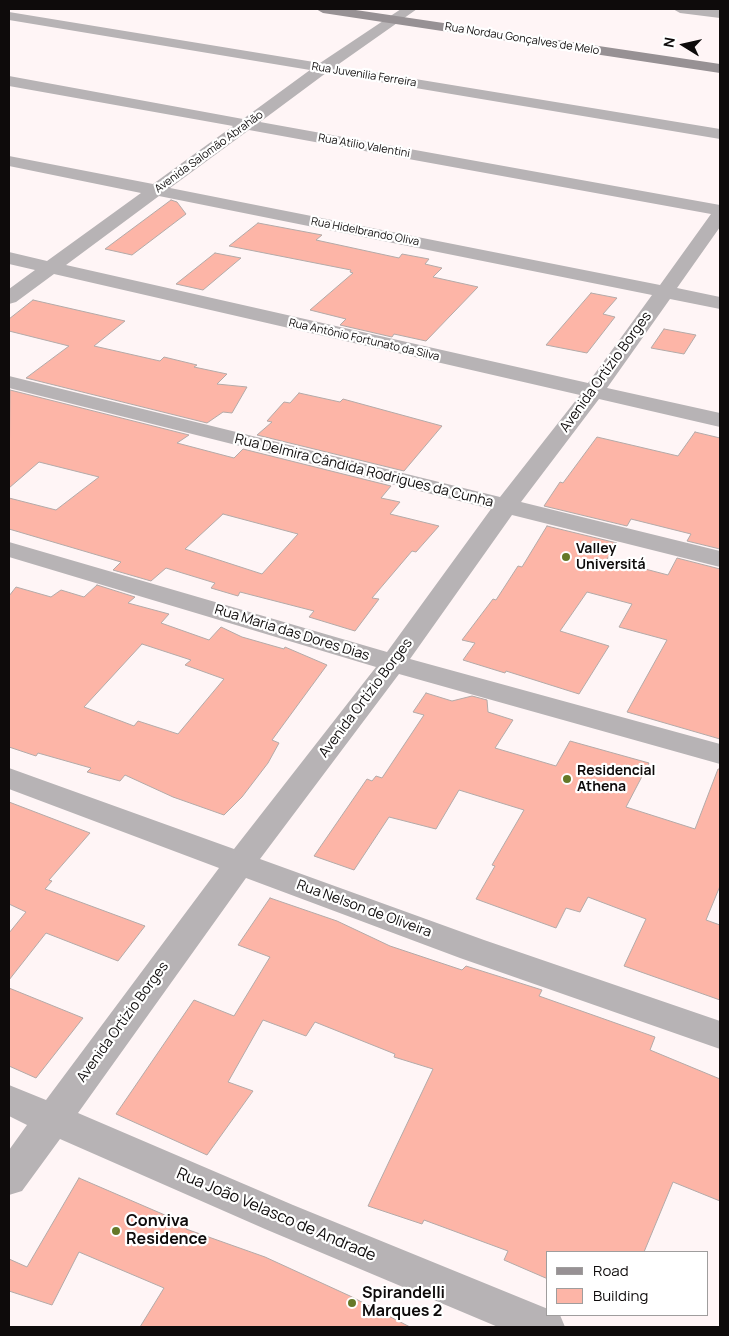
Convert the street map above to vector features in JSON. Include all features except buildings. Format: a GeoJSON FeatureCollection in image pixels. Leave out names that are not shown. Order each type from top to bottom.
{"type":"FeatureCollection","features":[{"type":"Feature","properties":{"kind":"street","name":"Rua Nordau Gonçalves de Melo"},"geometry":{"type":"LineString","coordinates":[[323,9],[720,69]]}},
{"type":"Feature","properties":{"kind":"street","name":"Avenida Salomão Abrahão"},"geometry":{"type":"LineString","coordinates":[[9,298],[323,68],[410,9]]}},
{"type":"Feature","properties":{"kind":"street"},"geometry":{"type":"LineString","coordinates":[[680,9],[720,14]]}},
{"type":"Feature","properties":{"kind":"street","name":"Rua Juvenilia Ferreira"},"geometry":{"type":"LineString","coordinates":[[9,16],[720,134]]}},
{"type":"Feature","properties":{"kind":"street","name":"Rua Atilio Valentini"},"geometry":{"type":"LineString","coordinates":[[9,81],[720,210]]}},
{"type":"Feature","properties":{"kind":"street","name":"Rua Hidelbrando Oliva"},"geometry":{"type":"LineString","coordinates":[[9,161],[720,303]]}},
{"type":"Feature","properties":{"kind":"street","name":"Avenida Ortízio Borges"},"geometry":{"type":"LineString","coordinates":[[9,1179],[240,863],[393,663],[506,506],[594,391],[720,214]]}},
{"type":"Feature","properties":{"kind":"street","name":"Rua Antônio Fortunato da Silva"},"geometry":{"type":"LineString","coordinates":[[9,258],[720,420]]}},
{"type":"Feature","properties":{"kind":"street","name":"Rua Delmira Cândida Rodrigues da Cunha"},"geometry":{"type":"LineString","coordinates":[[9,382],[720,559]]}},
{"type":"Feature","properties":{"kind":"street","name":"Rua Maria das Dores Dias"},"geometry":{"type":"LineString","coordinates":[[9,549],[393,663],[720,754]]}},
{"type":"Feature","properties":{"kind":"street","name":"Rua Nelson de Oliveira"},"geometry":{"type":"LineString","coordinates":[[9,778],[472,949],[720,1035]]}},
{"type":"Feature","properties":{"kind":"street","name":"Rua João Velasco de Andrade"},"geometry":{"type":"LineString","coordinates":[[9,1100],[279,1217],[545,1327]]}},
{"type":"Feature","properties":{"kind":"place","name":"Valley Universitá"},"geometry":{"type":"Point","coordinates":[566,557]}},
{"type":"Feature","properties":{"kind":"place","name":"Residencial Athena"},"geometry":{"type":"Point","coordinates":[567,779]}},
{"type":"Feature","properties":{"kind":"place","name":"Conviva Residence"},"geometry":{"type":"Point","coordinates":[116,1231]}},
{"type":"Feature","properties":{"kind":"place","name":"Spirandelli Marques 2"},"geometry":{"type":"Point","coordinates":[352,1303]}}]}
